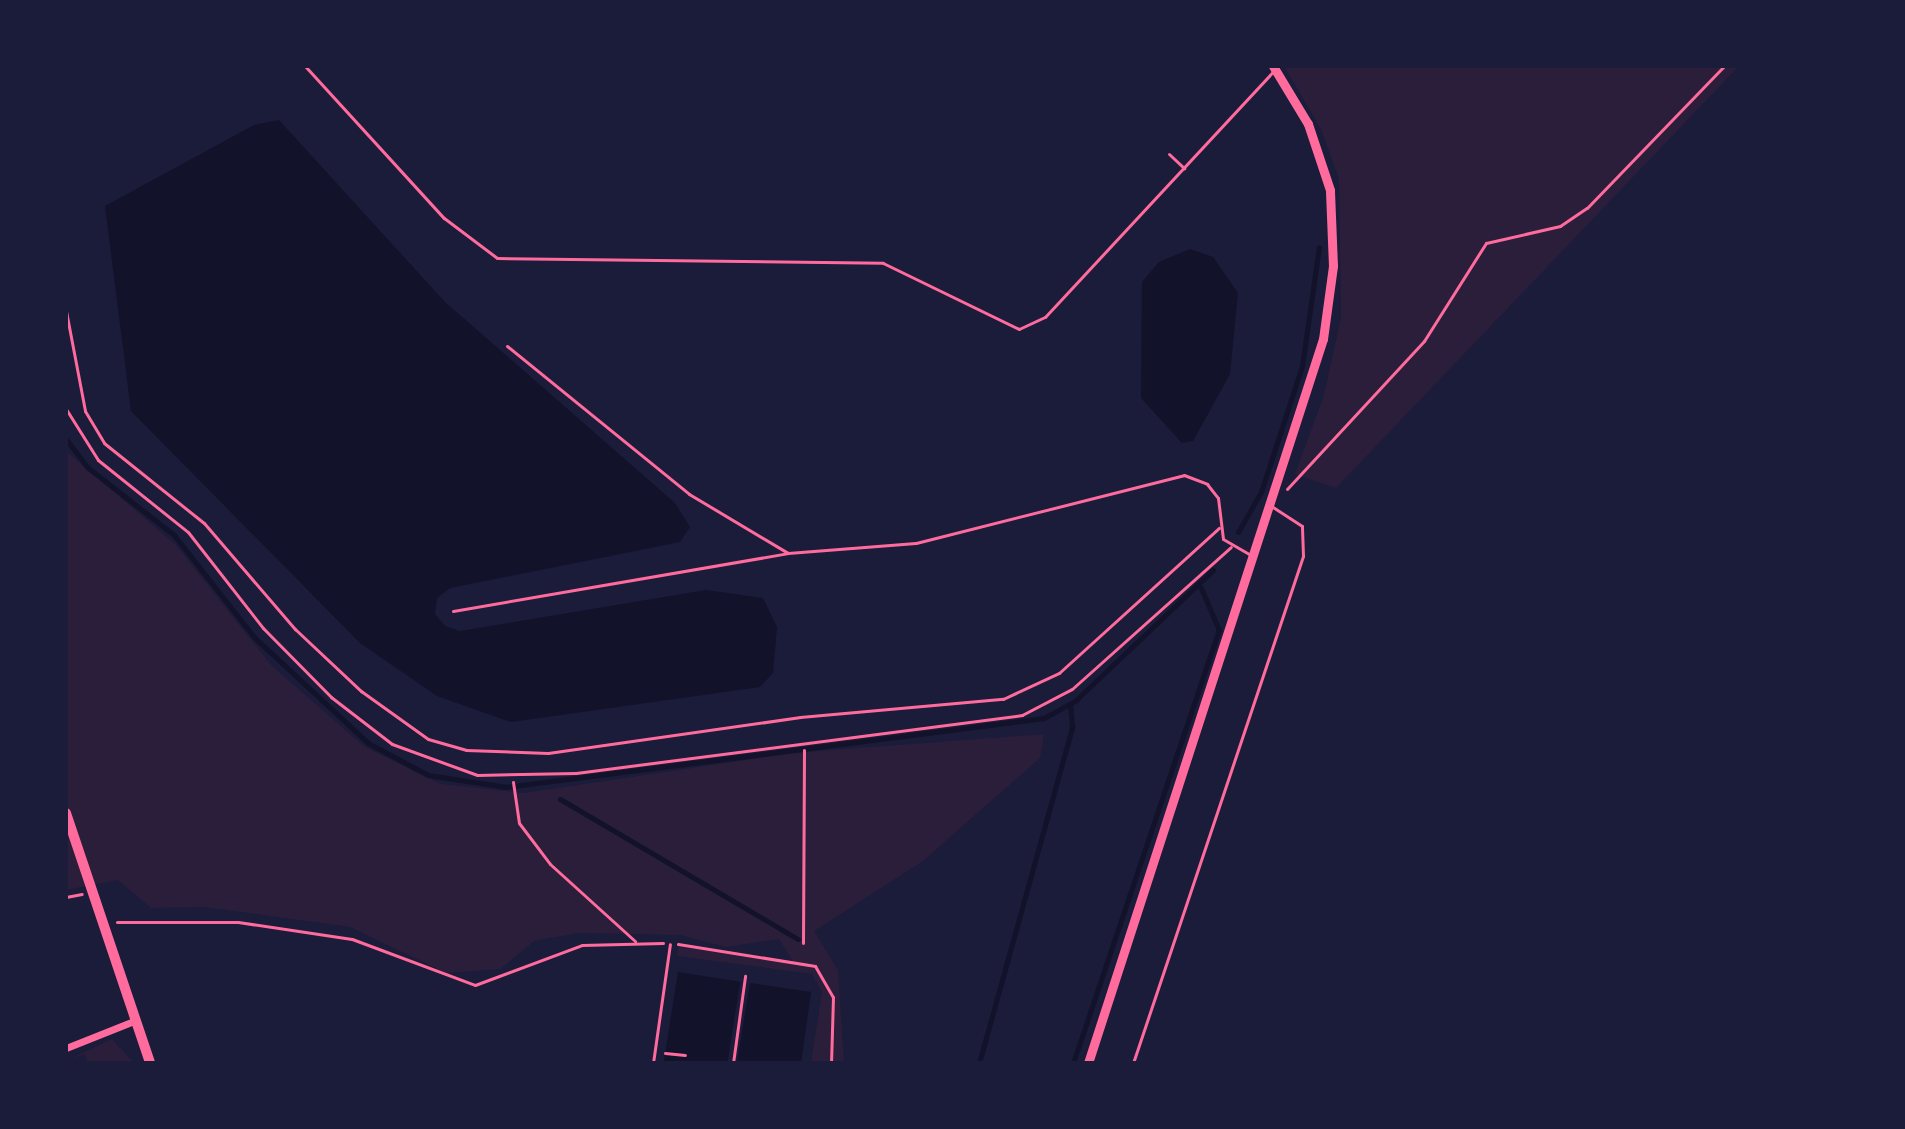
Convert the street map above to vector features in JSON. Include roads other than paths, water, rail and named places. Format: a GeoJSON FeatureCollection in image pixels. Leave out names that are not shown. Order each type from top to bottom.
{"type":"FeatureCollection","features":[{"type":"Feature","properties":{"kind":"main road"},"geometry":{"type":"LineString","coordinates":[[66,813],[100,923],[150,1063]]}},
{"type":"Feature","properties":{"kind":"street"},"geometry":{"type":"LineString","coordinates":[[1088,1063],[1273,502],[1323,339],[1334,225],[1322,159],[1274,68]]}},
{"type":"Feature","properties":{"kind":"street"},"geometry":{"type":"LineString","coordinates":[[66,1048],[134,1021]]}},
{"type":"Feature","properties":{"kind":"lane"},"geometry":{"type":"LineString","coordinates":[[305,66],[444,218],[497,258],[883,263],[1019,329],[1045,317],[1274,68]]}},
{"type":"Feature","properties":{"kind":"lane"},"geometry":{"type":"LineString","coordinates":[[1169,154],[1184,168]]}},
{"type":"Feature","properties":{"kind":"lane"},"geometry":{"type":"LineString","coordinates":[[66,311],[85,411],[104,443],[204,523],[302,637],[361,691],[419,734],[466,750],[548,753],[800,717],[1003,699],[1059,673],[1219,528]]}},
{"type":"Feature","properties":{"kind":"lane"},"geometry":{"type":"LineString","coordinates":[[507,346],[667,478],[788,553]]}},
{"type":"Feature","properties":{"kind":"lane"},"geometry":{"type":"LineString","coordinates":[[66,409],[98,460],[188,532],[263,628],[331,697],[416,757],[450,770],[514,777],[1022,715],[1072,689],[1231,547]]}},
{"type":"Feature","properties":{"kind":"lane"},"geometry":{"type":"LineString","coordinates":[[453,611],[788,553],[916,543],[1184,475],[1207,484],[1218,498],[1219,528],[1231,547],[1255,557]]}},
{"type":"Feature","properties":{"kind":"lane"},"geometry":{"type":"LineString","coordinates":[[1133,1063],[1303,556],[1302,526],[1273,502]]}},
{"type":"Feature","properties":{"kind":"lane"},"geometry":{"type":"LineString","coordinates":[[653,1063],[670,944]]}},
{"type":"Feature","properties":{"kind":"lane"},"geometry":{"type":"LineString","coordinates":[[678,944],[815,966],[833,997],[831,1063]]}},
{"type":"Feature","properties":{"kind":"lane"},"geometry":{"type":"LineString","coordinates":[[733,1063],[745,976]]}},
{"type":"Feature","properties":{"kind":"waterway"},"geometry":{"type":"LineString","coordinates":[[1238,532],[1261,492],[1302,366],[1319,247]]}},
{"type":"Feature","properties":{"kind":"waterway"},"geometry":{"type":"LineString","coordinates":[[66,439],[87,467],[174,535],[254,637],[368,743],[428,775],[506,787],[1044,718],[1076,700],[1213,570]]}},
{"type":"Feature","properties":{"kind":"waterway"},"geometry":{"type":"LineString","coordinates":[[1073,1063],[1219,630],[1201,588]]}},
{"type":"Feature","properties":{"kind":"waterway"},"geometry":{"type":"LineString","coordinates":[[979,1063],[1072,727],[1070,704]]}},
{"type":"Feature","properties":{"kind":"waterway"},"geometry":{"type":"LineString","coordinates":[[560,799],[798,939]]}},
{"type":"Feature","properties":{"kind":"waterway"},"geometry":{"type":"LineString","coordinates":[[890,1063],[958,1063]]}}]}
